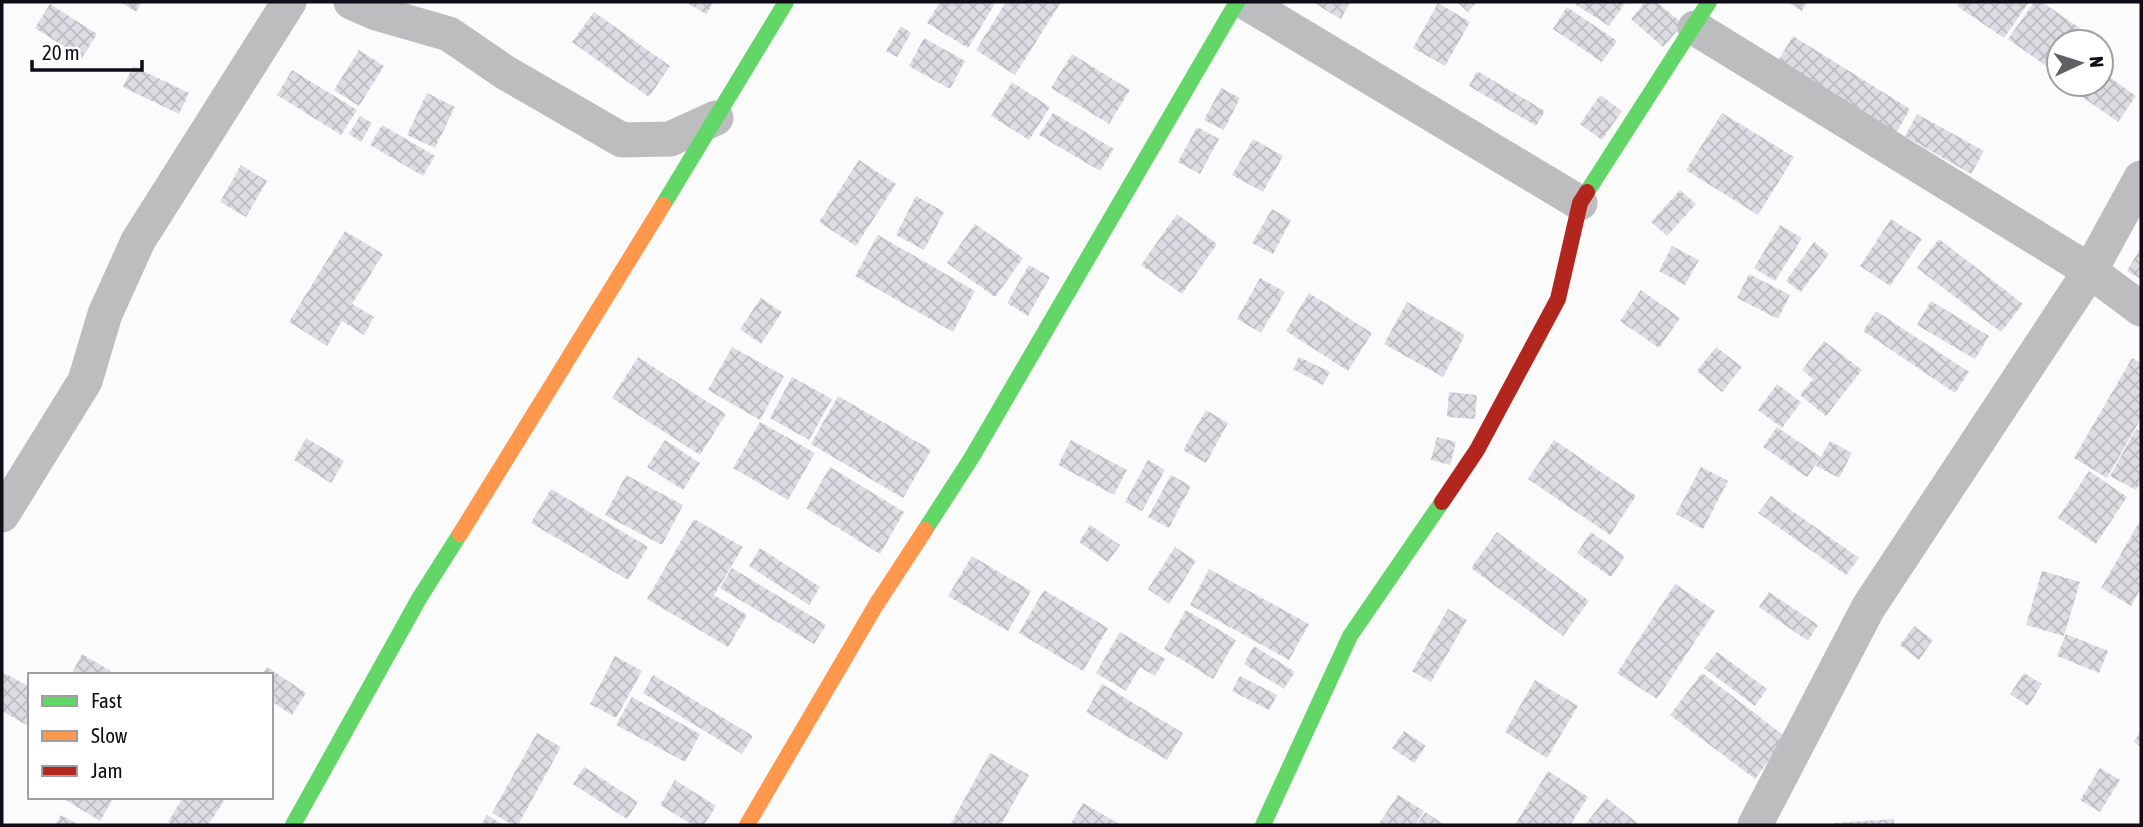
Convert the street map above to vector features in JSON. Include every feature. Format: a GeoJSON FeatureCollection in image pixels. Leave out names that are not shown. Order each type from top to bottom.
{"type":"FeatureCollection","features":[{"type":"Feature","properties":{"kind":"street"},"geometry":{"type":"LineString","coordinates":[[2,515],[85,381],[104,314],[138,242],[289,2]]}},
{"type":"Feature","properties":{"kind":"street"},"geometry":{"type":"LineString","coordinates":[[351,2],[376,13],[449,34],[527,86],[622,140],[670,139],[716,118]]}},
{"type":"Feature","properties":{"kind":"street"},"geometry":{"type":"LineString","coordinates":[[293,825],[420,597],[550,391],[786,2]]}},
{"type":"Feature","properties":{"kind":"street"},"geometry":{"type":"LineString","coordinates":[[747,825],[876,605],[972,457],[1237,2]]}},
{"type":"Feature","properties":{"kind":"street"},"geometry":{"type":"LineString","coordinates":[[1245,2],[1580,203]]}},
{"type":"Feature","properties":{"kind":"street"},"geometry":{"type":"LineString","coordinates":[[1263,825],[1350,636],[1477,450],[1558,299],[1580,203],[1702,15],[2090,271],[2141,309]]}},
{"type":"Feature","properties":{"kind":"street"},"geometry":{"type":"LineString","coordinates":[[1755,825],[1868,608],[2090,271],[2141,178]]}},
{"type":"Feature","properties":{"kind":"building"},"geometry":{"type":"Polygon","coordinates":[[[120,2],[142,2],[136,12],[120,2]]]}},
{"type":"Feature","properties":{"kind":"building"},"geometry":{"type":"Polygon","coordinates":[[[686,2],[714,2],[706,14],[686,2]]]}},
{"type":"Feature","properties":{"kind":"building"},"geometry":{"type":"Polygon","coordinates":[[[940,2],[996,2],[968,48],[927,23],[940,2]]]}},
{"type":"Feature","properties":{"kind":"building"},"geometry":{"type":"Polygon","coordinates":[[[1006,2],[1061,2],[1015,75],[976,50],[1006,2]]]}},
{"type":"Feature","properties":{"kind":"building"},"geometry":{"type":"Polygon","coordinates":[[[1312,2],[1350,2],[1341,19],[1312,2]]]}},
{"type":"Feature","properties":{"kind":"building"},"geometry":{"type":"Polygon","coordinates":[[[1457,2],[1477,2],[1468,12],[1457,2]]]}},
{"type":"Feature","properties":{"kind":"building"},"geometry":{"type":"Polygon","coordinates":[[[1572,2],[1626,2],[1609,26],[1572,2]]]}},
{"type":"Feature","properties":{"kind":"building"},"geometry":{"type":"Polygon","coordinates":[[[1645,2],[1657,2],[1683,24],[1663,47],[1631,19],[1645,2]]]}},
{"type":"Feature","properties":{"kind":"building"},"geometry":{"type":"Polygon","coordinates":[[[1787,2],[1808,2],[1802,11],[1787,2]]]}},
{"type":"Feature","properties":{"kind":"building"},"geometry":{"type":"Polygon","coordinates":[[[1960,2],[2029,2],[2004,38],[1957,6],[1960,2]]]}},
{"type":"Feature","properties":{"kind":"building"},"geometry":{"type":"Polygon","coordinates":[[[2034,2],[2042,2],[2080,28],[2045,28],[2045,65],[2008,39],[2034,2]]]}},
{"type":"Feature","properties":{"kind":"building"},"geometry":{"type":"Polygon","coordinates":[[[1438,3],[1470,22],[1445,66],[1413,48],[1438,3]]]}},
{"type":"Feature","properties":{"kind":"building"},"geometry":{"type":"Polygon","coordinates":[[[50,4],[97,34],[82,58],[35,28],[50,4]]]}},
{"type":"Feature","properties":{"kind":"building"},"geometry":{"type":"Polygon","coordinates":[[[1567,7],[1617,41],[1602,62],[1553,29],[1567,7]]]}},
{"type":"Feature","properties":{"kind":"building"},"geometry":{"type":"Polygon","coordinates":[[[594,12],[670,66],[649,97],[572,42],[594,12]]]}},
{"type":"Feature","properties":{"kind":"building"},"geometry":{"type":"Polygon","coordinates":[[[901,26],[911,33],[897,57],[886,51],[901,26]]]}},
{"type":"Feature","properties":{"kind":"building"},"geometry":{"type":"Polygon","coordinates":[[[1793,36],[1910,109],[1895,135],[1778,61],[1793,36]]]}},
{"type":"Feature","properties":{"kind":"building"},"geometry":{"type":"Polygon","coordinates":[[[924,38],[965,61],[950,89],[909,66],[924,38]]]}},
{"type":"Feature","properties":{"kind":"building"},"geometry":{"type":"Polygon","coordinates":[[[359,50],[384,66],[359,106],[334,90],[359,50]]]}},
{"type":"Feature","properties":{"kind":"building"},"geometry":{"type":"Polygon","coordinates":[[[1072,54],[1130,90],[1109,124],[1051,88],[1072,54]]]}},
{"type":"Feature","properties":{"kind":"building"},"geometry":{"type":"Polygon","coordinates":[[[133,66],[189,93],[179,114],[123,87],[133,66]]]}},
{"type":"Feature","properties":{"kind":"building"},"geometry":{"type":"Polygon","coordinates":[[[292,70],[357,110],[341,135],[277,95],[292,70]]]}},
{"type":"Feature","properties":{"kind":"building"},"geometry":{"type":"Polygon","coordinates":[[[1477,71],[1545,111],[1536,126],[1469,86],[1477,71]]]}},
{"type":"Feature","properties":{"kind":"building"},"geometry":{"type":"Polygon","coordinates":[[[2115,81],[2136,96],[2118,122],[2084,98],[2115,98],[2115,81]]]}},
{"type":"Feature","properties":{"kind":"building"},"geometry":{"type":"Polygon","coordinates":[[[1012,82],[1050,107],[1029,140],[991,116],[1012,82]]]}},
{"type":"Feature","properties":{"kind":"building"},"geometry":{"type":"Polygon","coordinates":[[[1221,88],[1240,98],[1224,130],[1204,120],[1221,88]]]}},
{"type":"Feature","properties":{"kind":"building"},"geometry":{"type":"Polygon","coordinates":[[[427,93],[455,107],[435,148],[407,135],[427,93]]]}},
{"type":"Feature","properties":{"kind":"building"},"geometry":{"type":"Polygon","coordinates":[[[1600,95],[1622,111],[1602,140],[1580,124],[1600,95]]]}},
{"type":"Feature","properties":{"kind":"building"},"geometry":{"type":"Polygon","coordinates":[[[1053,113],[1114,149],[1100,171],[1039,135],[1053,113]]]}},
{"type":"Feature","properties":{"kind":"building"},"geometry":{"type":"Polygon","coordinates":[[[1722,113],[1794,157],[1758,215],[1686,170],[1722,113]]]}},
{"type":"Feature","properties":{"kind":"building"},"geometry":{"type":"Polygon","coordinates":[[[1917,114],[1984,151],[1971,174],[1905,136],[1917,114]]]}},
{"type":"Feature","properties":{"kind":"building"},"geometry":{"type":"Polygon","coordinates":[[[360,116],[372,123],[361,142],[349,134],[360,116]]]}},
{"type":"Feature","properties":{"kind":"building"},"geometry":{"type":"Polygon","coordinates":[[[382,125],[435,156],[423,176],[370,145],[382,125]]]}},
{"type":"Feature","properties":{"kind":"building"},"geometry":{"type":"Polygon","coordinates":[[[1197,127],[1219,139],[1200,174],[1178,162],[1197,127]]]}},
{"type":"Feature","properties":{"kind":"building"},"geometry":{"type":"Polygon","coordinates":[[[1253,139],[1283,156],[1263,192],[1232,175],[1253,139]]]}},
{"type":"Feature","properties":{"kind":"building"},"geometry":{"type":"Polygon","coordinates":[[[859,160],[896,184],[856,246],[819,222],[859,160]]]}},
{"type":"Feature","properties":{"kind":"building"},"geometry":{"type":"Polygon","coordinates":[[[241,165],[267,181],[246,217],[220,202],[241,165]]]}},
{"type":"Feature","properties":{"kind":"building"},"geometry":{"type":"Polygon","coordinates":[[[1680,190],[1696,204],[1667,236],[1651,222],[1680,190]]]}},
{"type":"Feature","properties":{"kind":"building"},"geometry":{"type":"Polygon","coordinates":[[[916,196],[944,212],[924,250],[896,235],[916,196]]]}},
{"type":"Feature","properties":{"kind":"building"},"geometry":{"type":"Polygon","coordinates":[[[1272,209],[1291,220],[1273,254],[1252,243],[1272,209]]]}},
{"type":"Feature","properties":{"kind":"building"},"geometry":{"type":"Polygon","coordinates":[[[1177,214],[1217,244],[1182,294],[1141,265],[1177,214]]]}},
{"type":"Feature","properties":{"kind":"building"},"geometry":{"type":"Polygon","coordinates":[[[1891,219],[1922,239],[1890,286],[1860,266],[1891,219]]]}},
{"type":"Feature","properties":{"kind":"building"},"geometry":{"type":"Polygon","coordinates":[[[975,224],[1023,258],[995,297],[947,263],[975,224]]]}},
{"type":"Feature","properties":{"kind":"building"},"geometry":{"type":"Polygon","coordinates":[[[1780,225],[1802,238],[1775,281],[1754,268],[1780,225]]]}},
{"type":"Feature","properties":{"kind":"building"},"geometry":{"type":"Polygon","coordinates":[[[345,231],[383,254],[352,304],[374,317],[364,335],[342,321],[327,346],[289,322],[345,231]]]}},
{"type":"Feature","properties":{"kind":"building"},"geometry":{"type":"Polygon","coordinates":[[[878,235],[975,291],[953,332],[855,276],[878,235]]]}},
{"type":"Feature","properties":{"kind":"building"},"geometry":{"type":"Polygon","coordinates":[[[1939,239],[2023,304],[2001,332],[1917,268],[1939,239]]]}},
{"type":"Feature","properties":{"kind":"building"},"geometry":{"type":"Polygon","coordinates":[[[1814,242],[1829,254],[1801,292],[1786,281],[1814,242]]]}},
{"type":"Feature","properties":{"kind":"building"},"geometry":{"type":"Polygon","coordinates":[[[1672,246],[1699,260],[1685,285],[1659,271],[1672,246]]]}},
{"type":"Feature","properties":{"kind":"building"},"geometry":{"type":"Polygon","coordinates":[[[2141,247],[2141,279],[2127,271],[2141,247]]]}},
{"type":"Feature","properties":{"kind":"building"},"geometry":{"type":"Polygon","coordinates":[[[1029,265],[1050,277],[1028,316],[1007,303],[1029,265]]]}},
{"type":"Feature","properties":{"kind":"building"},"geometry":{"type":"Polygon","coordinates":[[[1749,274],[1790,295],[1778,319],[1737,298],[1749,274]]]}},
{"type":"Feature","properties":{"kind":"building"},"geometry":{"type":"Polygon","coordinates":[[[1260,278],[1285,292],[1261,333],[1237,319],[1260,278]]]}},
{"type":"Feature","properties":{"kind":"building"},"geometry":{"type":"Polygon","coordinates":[[[1641,290],[1680,318],[1659,348],[1620,321],[1641,290]]]}},
{"type":"Feature","properties":{"kind":"building"},"geometry":{"type":"Polygon","coordinates":[[[1309,293],[1372,333],[1348,371],[1286,331],[1309,293]]]}},
{"type":"Feature","properties":{"kind":"building"},"geometry":{"type":"Polygon","coordinates":[[[761,298],[782,312],[761,344],[740,329],[761,298]]]}},
{"type":"Feature","properties":{"kind":"building"},"geometry":{"type":"Polygon","coordinates":[[[1931,301],[1989,336],[1975,359],[1917,325],[1931,301]]]}},
{"type":"Feature","properties":{"kind":"building"},"geometry":{"type":"Polygon","coordinates":[[[1407,302],[1465,335],[1443,377],[1384,344],[1407,302]]]}},
{"type":"Feature","properties":{"kind":"building"},"geometry":{"type":"Polygon","coordinates":[[[1876,311],[1969,372],[1955,393],[1863,331],[1876,311]]]}},
{"type":"Feature","properties":{"kind":"building"},"geometry":{"type":"Polygon","coordinates":[[[1824,341],[1862,370],[1826,416],[1800,395],[1813,379],[1802,370],[1824,341]]]}},
{"type":"Feature","properties":{"kind":"building"},"geometry":{"type":"Polygon","coordinates":[[[732,347],[784,376],[760,420],[708,390],[732,347]]]}},
{"type":"Feature","properties":{"kind":"building"},"geometry":{"type":"Polygon","coordinates":[[[1716,347],[1742,367],[1722,392],[1697,371],[1716,347]]]}},
{"type":"Feature","properties":{"kind":"building"},"geometry":{"type":"Polygon","coordinates":[[[638,357],[726,414],[700,455],[612,398],[638,357]]]}},
{"type":"Feature","properties":{"kind":"building"},"geometry":{"type":"Polygon","coordinates":[[[1299,357],[1330,372],[1323,385],[1293,369],[1299,357]]]}},
{"type":"Feature","properties":{"kind":"building"},"geometry":{"type":"Polygon","coordinates":[[[2132,358],[2141,363],[2141,418],[2107,478],[2074,458],[2132,358]]]}},
{"type":"Feature","properties":{"kind":"building"},"geometry":{"type":"Polygon","coordinates":[[[792,377],[832,399],[809,440],[770,418],[792,377]]]}},
{"type":"Feature","properties":{"kind":"building"},"geometry":{"type":"Polygon","coordinates":[[[1777,384],[1801,402],[1782,428],[1758,410],[1777,384]]]}},
{"type":"Feature","properties":{"kind":"building"},"geometry":{"type":"Polygon","coordinates":[[[1449,392],[1477,395],[1475,419],[1447,417],[1449,392]]]}},
{"type":"Feature","properties":{"kind":"building"},"geometry":{"type":"Polygon","coordinates":[[[838,396],[931,450],[903,498],[811,444],[838,396]]]}},
{"type":"Feature","properties":{"kind":"building"},"geometry":{"type":"Polygon","coordinates":[[[1206,410],[1228,423],[1206,463],[1183,450],[1206,410]]]}},
{"type":"Feature","properties":{"kind":"building"},"geometry":{"type":"Polygon","coordinates":[[[760,422],[815,453],[788,500],[733,468],[760,422]]]}},
{"type":"Feature","properties":{"kind":"building"},"geometry":{"type":"Polygon","coordinates":[[[1777,427],[1821,457],[1807,477],[1763,447],[1777,427]]]}},
{"type":"Feature","properties":{"kind":"building"},"geometry":{"type":"Polygon","coordinates":[[[2136,429],[2141,432],[2141,481],[2136,490],[2110,476],[2136,429]]]}},
{"type":"Feature","properties":{"kind":"building"},"geometry":{"type":"Polygon","coordinates":[[[1437,437],[1456,442],[1450,465],[1431,460],[1437,437]]]}},
{"type":"Feature","properties":{"kind":"building"},"geometry":{"type":"Polygon","coordinates":[[[306,438],[344,461],[331,483],[294,460],[306,438]]]}},
{"type":"Feature","properties":{"kind":"building"},"geometry":{"type":"Polygon","coordinates":[[[665,440],[700,463],[683,490],[647,467],[665,440]]]}},
{"type":"Feature","properties":{"kind":"building"},"geometry":{"type":"Polygon","coordinates":[[[1071,440],[1127,470],[1114,495],[1058,465],[1071,440]]]}},
{"type":"Feature","properties":{"kind":"building"},"geometry":{"type":"Polygon","coordinates":[[[1554,440],[1636,496],[1610,535],[1528,479],[1554,440]]]}},
{"type":"Feature","properties":{"kind":"building"},"geometry":{"type":"Polygon","coordinates":[[[1830,441],[1852,453],[1839,478],[1816,466],[1830,441]]]}},
{"type":"Feature","properties":{"kind":"building"},"geometry":{"type":"Polygon","coordinates":[[[1148,460],[1165,470],[1142,511],[1125,502],[1148,460]]]}},
{"type":"Feature","properties":{"kind":"building"},"geometry":{"type":"Polygon","coordinates":[[[830,467],[904,512],[880,554],[806,508],[830,467]]]}},
{"type":"Feature","properties":{"kind":"building"},"geometry":{"type":"Polygon","coordinates":[[[1701,467],[1728,481],[1703,529],[1676,514],[1701,467]]]}},
{"type":"Feature","properties":{"kind":"building"},"geometry":{"type":"Polygon","coordinates":[[[2089,471],[2127,497],[2096,544],[2058,518],[2089,471]]]}},
{"type":"Feature","properties":{"kind":"building"},"geometry":{"type":"Polygon","coordinates":[[[626,475],[683,505],[662,545],[605,515],[626,475]]]}},
{"type":"Feature","properties":{"kind":"building"},"geometry":{"type":"Polygon","coordinates":[[[1171,475],[1191,486],[1169,528],[1148,517],[1171,475]]]}},
{"type":"Feature","properties":{"kind":"building"},"geometry":{"type":"Polygon","coordinates":[[[551,489],[648,547],[628,580],[531,523],[551,489]]]}},
{"type":"Feature","properties":{"kind":"building"},"geometry":{"type":"Polygon","coordinates":[[[1771,496],[1859,558],[1846,575],[1758,513],[1771,496]]]}},
{"type":"Feature","properties":{"kind":"building"},"geometry":{"type":"Polygon","coordinates":[[[694,519],[743,547],[714,595],[747,615],[728,647],[647,599],[694,519]]]}},
{"type":"Feature","properties":{"kind":"building"},"geometry":{"type":"Polygon","coordinates":[[[2141,519],[2141,588],[2131,606],[2101,588],[2141,519]]]}},
{"type":"Feature","properties":{"kind":"building"},"geometry":{"type":"Polygon","coordinates":[[[1090,525],[1120,545],[1108,562],[1079,542],[1090,525]]]}},
{"type":"Feature","properties":{"kind":"building"},"geometry":{"type":"Polygon","coordinates":[[[1497,532],[1589,601],[1563,636],[1471,568],[1497,532]]]}},
{"type":"Feature","properties":{"kind":"building"},"geometry":{"type":"Polygon","coordinates":[[[1591,532],[1625,556],[1611,577],[1577,553],[1591,532]]]}},
{"type":"Feature","properties":{"kind":"building"},"geometry":{"type":"Polygon","coordinates":[[[1175,547],[1196,561],[1169,604],[1148,589],[1175,547]]]}},
{"type":"Feature","properties":{"kind":"building"},"geometry":{"type":"Polygon","coordinates":[[[760,548],[820,587],[809,605],[749,566],[760,548]]]}},
{"type":"Feature","properties":{"kind":"building"},"geometry":{"type":"Polygon","coordinates":[[[972,556],[1031,591],[1008,631],[948,596],[972,556]]]}},
{"type":"Feature","properties":{"kind":"building"},"geometry":{"type":"Polygon","coordinates":[[[732,568],[826,625],[814,644],[720,588],[732,568]]]}},
{"type":"Feature","properties":{"kind":"building"},"geometry":{"type":"Polygon","coordinates":[[[1209,569],[1309,624],[1289,660],[1190,605],[1209,569]]]}},
{"type":"Feature","properties":{"kind":"building"},"geometry":{"type":"Polygon","coordinates":[[[2042,571],[2080,582],[2064,636],[2026,625],[2042,571]]]}},
{"type":"Feature","properties":{"kind":"building"},"geometry":{"type":"Polygon","coordinates":[[[1675,584],[1715,611],[1657,699],[1617,673],[1675,584]]]}},
{"type":"Feature","properties":{"kind":"building"},"geometry":{"type":"Polygon","coordinates":[[[1044,590],[1108,628],[1083,671],[1019,633],[1044,590]]]}},
{"type":"Feature","properties":{"kind":"building"},"geometry":{"type":"Polygon","coordinates":[[[1769,592],[1818,625],[1808,641],[1759,607],[1769,592]]]}},
{"type":"Feature","properties":{"kind":"building"},"geometry":{"type":"Polygon","coordinates":[[[1448,609],[1467,620],[1431,682],[1412,671],[1448,609]]]}},
{"type":"Feature","properties":{"kind":"building"},"geometry":{"type":"Polygon","coordinates":[[[1186,610],[1236,640],[1213,679],[1164,649],[1186,610]]]}},
{"type":"Feature","properties":{"kind":"building"},"geometry":{"type":"Polygon","coordinates":[[[1914,626],[1933,640],[1919,660],[1900,645],[1914,626]]]}},
{"type":"Feature","properties":{"kind":"building"},"geometry":{"type":"Polygon","coordinates":[[[1120,632],[1165,659],[1155,676],[1140,667],[1126,691],[1096,673],[1120,632]]]}},
{"type":"Feature","properties":{"kind":"building"},"geometry":{"type":"Polygon","coordinates":[[[2066,634],[2108,651],[2099,673],[2057,656],[2066,634]]]}},
{"type":"Feature","properties":{"kind":"building"},"geometry":{"type":"Polygon","coordinates":[[[1254,646],[1295,672],[1284,689],[1244,664],[1254,646]]]}},
{"type":"Feature","properties":{"kind":"building"},"geometry":{"type":"Polygon","coordinates":[[[1717,652],[1767,689],[1755,706],[1704,668],[1717,652]]]}},
{"type":"Feature","properties":{"kind":"building"},"geometry":{"type":"Polygon","coordinates":[[[82,654],[111,671],[110,673],[72,673],[82,654]]]}},
{"type":"Feature","properties":{"kind":"building"},"geometry":{"type":"Polygon","coordinates":[[[615,656],[642,671],[616,718],[590,704],[615,656]]]}},
{"type":"Feature","properties":{"kind":"building"},"geometry":{"type":"Polygon","coordinates":[[[267,667],[306,693],[292,715],[273,702],[273,673],[263,673],[267,667]]]}},
{"type":"Feature","properties":{"kind":"building"},"geometry":{"type":"Polygon","coordinates":[[[2,672],[28,686],[28,726],[2,711],[2,672]]]}},
{"type":"Feature","properties":{"kind":"building"},"geometry":{"type":"Polygon","coordinates":[[[1702,673],[1786,737],[1755,779],[1670,715],[1702,673]]]}},
{"type":"Feature","properties":{"kind":"building"},"geometry":{"type":"Polygon","coordinates":[[[2024,673],[2042,684],[2028,706],[2010,694],[2024,673]]]}},
{"type":"Feature","properties":{"kind":"building"},"geometry":{"type":"Polygon","coordinates":[[[653,675],[753,736],[742,754],[643,693],[653,675]]]}},
{"type":"Feature","properties":{"kind":"building"},"geometry":{"type":"Polygon","coordinates":[[[1240,676],[1277,695],[1269,710],[1232,691],[1240,676]]]}},
{"type":"Feature","properties":{"kind":"building"},"geometry":{"type":"Polygon","coordinates":[[[1535,680],[1578,706],[1547,758],[1505,732],[1535,680]]]}},
{"type":"Feature","properties":{"kind":"building"},"geometry":{"type":"Polygon","coordinates":[[[1102,684],[1183,733],[1167,760],[1086,712],[1102,684]]]}},
{"type":"Feature","properties":{"kind":"building"},"geometry":{"type":"Polygon","coordinates":[[[632,697],[700,734],[685,762],[616,725],[632,697]]]}},
{"type":"Feature","properties":{"kind":"building"},"geometry":{"type":"Polygon","coordinates":[[[2141,730],[2141,747],[2134,742],[2141,730]]]}},
{"type":"Feature","properties":{"kind":"building"},"geometry":{"type":"Polygon","coordinates":[[[1404,731],[1426,746],[1414,763],[1392,748],[1404,731]]]}},
{"type":"Feature","properties":{"kind":"building"},"geometry":{"type":"Polygon","coordinates":[[[537,733],[561,747],[518,825],[513,825],[492,813],[537,733]]]}},
{"type":"Feature","properties":{"kind":"building"},"geometry":{"type":"Polygon","coordinates":[[[990,753],[1029,775],[1001,825],[950,825],[990,753]]]}},
{"type":"Feature","properties":{"kind":"building"},"geometry":{"type":"Polygon","coordinates":[[[584,767],[638,802],[627,819],[573,784],[584,767]]]}},
{"type":"Feature","properties":{"kind":"building"},"geometry":{"type":"Polygon","coordinates":[[[2100,768],[2120,780],[2100,812],[2080,800],[2100,768]]]}},
{"type":"Feature","properties":{"kind":"building"},"geometry":{"type":"Polygon","coordinates":[[[1548,771],[1588,797],[1570,825],[1515,825],[1548,771]]]}},
{"type":"Feature","properties":{"kind":"building"},"geometry":{"type":"Polygon","coordinates":[[[675,780],[716,806],[704,825],[693,825],[660,805],[675,780]]]}},
{"type":"Feature","properties":{"kind":"building"},"geometry":{"type":"Polygon","coordinates":[[[1398,795],[1424,811],[1415,825],[1378,825],[1398,795]]]}},
{"type":"Feature","properties":{"kind":"building"},"geometry":{"type":"Polygon","coordinates":[[[1606,798],[1640,825],[1585,825],[1606,798]]]}},
{"type":"Feature","properties":{"kind":"building"},"geometry":{"type":"Polygon","coordinates":[[[64,799],[113,799],[100,821],[64,799]]]}},
{"type":"Feature","properties":{"kind":"building"},"geometry":{"type":"Polygon","coordinates":[[[182,799],[224,801],[208,825],[174,825],[168,822],[182,799]]]}},
{"type":"Feature","properties":{"kind":"building"},"geometry":{"type":"Polygon","coordinates":[[[1083,803],[1121,825],[1070,825],[1083,803]]]}},
{"type":"Feature","properties":{"kind":"building"},"geometry":{"type":"Polygon","coordinates":[[[1425,812],[1445,825],[1417,825],[1425,812]]]}},
{"type":"Feature","properties":{"kind":"building"},"geometry":{"type":"Polygon","coordinates":[[[61,815],[79,825],[55,825],[61,815]]]}},
{"type":"Feature","properties":{"kind":"building"},"geometry":{"type":"Polygon","coordinates":[[[487,815],[503,825],[481,825],[487,815]]]}},
{"type":"Feature","properties":{"kind":"building"},"geometry":{"type":"Polygon","coordinates":[[[1894,819],[1894,825],[1834,825],[1834,823],[1894,819]]]}},
{"type":"Feature","properties":{"kind":"traffic: fast"},"geometry":{"type":"LineString","coordinates":[[663,205],[786,2]]}},
{"type":"Feature","properties":{"kind":"traffic: fast"},"geometry":{"type":"LineString","coordinates":[[925,530],[972,457],[1237,2]]}},
{"type":"Feature","properties":{"kind":"traffic: fast"},"geometry":{"type":"LineString","coordinates":[[1587,192],[1709,2]]}},
{"type":"Feature","properties":{"kind":"traffic: fast"},"geometry":{"type":"LineString","coordinates":[[1263,825],[1350,636],[1442,502]]}},
{"type":"Feature","properties":{"kind":"traffic: fast"},"geometry":{"type":"LineString","coordinates":[[293,825],[420,597],[460,534]]}},
{"type":"Feature","properties":{"kind":"traffic: slow"},"geometry":{"type":"LineString","coordinates":[[460,534],[663,205]]}},
{"type":"Feature","properties":{"kind":"traffic: slow"},"geometry":{"type":"LineString","coordinates":[[747,825],[876,605],[925,530]]}},
{"type":"Feature","properties":{"kind":"traffic: jam"},"geometry":{"type":"LineString","coordinates":[[1442,502],[1477,450],[1558,299],[1580,203],[1587,192]]}}]}
